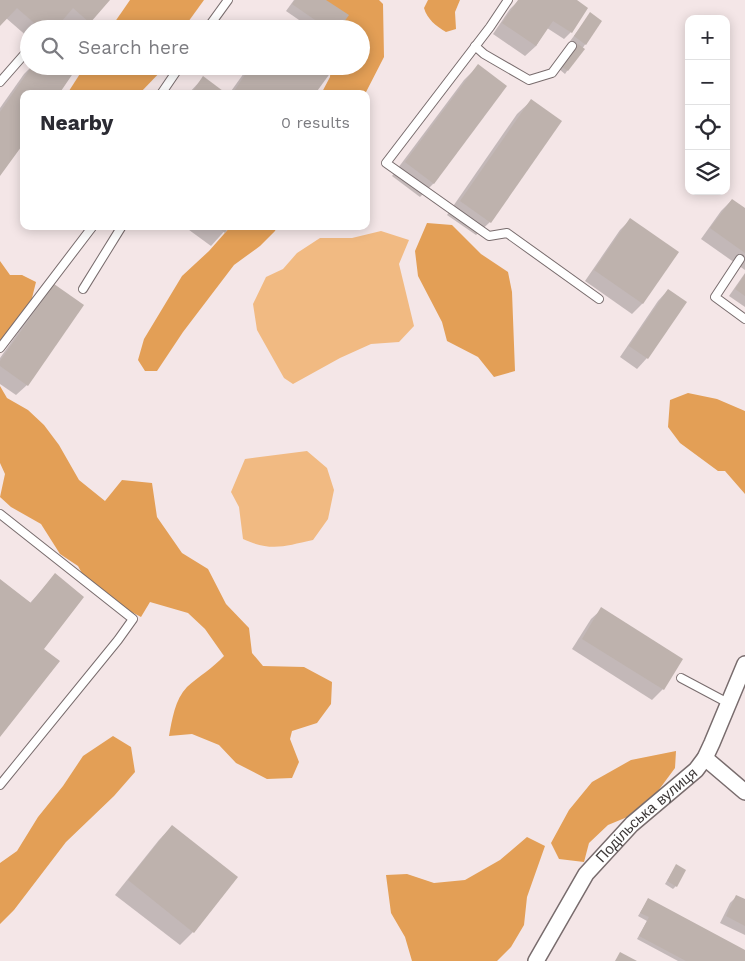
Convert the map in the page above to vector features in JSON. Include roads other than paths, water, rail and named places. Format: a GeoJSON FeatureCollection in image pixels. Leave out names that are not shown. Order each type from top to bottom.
{"type":"FeatureCollection","features":[{"type":"Feature","properties":{"kind":"street","name":"Подільська вулиця"},"geometry":{"type":"LineString","coordinates":[[536,961],[586,874],[632,824],[696,770],[712,743],[745,664]]}},
{"type":"Feature","properties":{"kind":"street"},"geometry":{"type":"LineString","coordinates":[[704,758],[745,792]]}},
{"type":"Feature","properties":{"kind":"lane"},"geometry":{"type":"LineString","coordinates":[[214,20],[228,0]]}},
{"type":"Feature","properties":{"kind":"lane"},"geometry":{"type":"LineString","coordinates":[[508,0],[386,163],[489,236],[507,233],[599,299]]}},
{"type":"Feature","properties":{"kind":"lane"},"geometry":{"type":"LineString","coordinates":[[475,46],[484,54],[529,80],[552,74],[572,46]]}},
{"type":"Feature","properties":{"kind":"lane"},"geometry":{"type":"LineString","coordinates":[[0,82],[20,59]]}},
{"type":"Feature","properties":{"kind":"lane"},"geometry":{"type":"LineString","coordinates":[[164,90],[174,75]]}},
{"type":"Feature","properties":{"kind":"lane"},"geometry":{"type":"LineString","coordinates":[[0,348],[90,230]]}},
{"type":"Feature","properties":{"kind":"lane"},"geometry":{"type":"LineString","coordinates":[[83,289],[120,230]]}},
{"type":"Feature","properties":{"kind":"lane"},"geometry":{"type":"LineString","coordinates":[[740,259],[715,297],[745,319]]}},
{"type":"Feature","properties":{"kind":"lane"},"geometry":{"type":"LineString","coordinates":[[0,514],[133,619],[0,785]]}},
{"type":"Feature","properties":{"kind":"lane"},"geometry":{"type":"LineString","coordinates":[[681,678],[728,703]]}}]}
